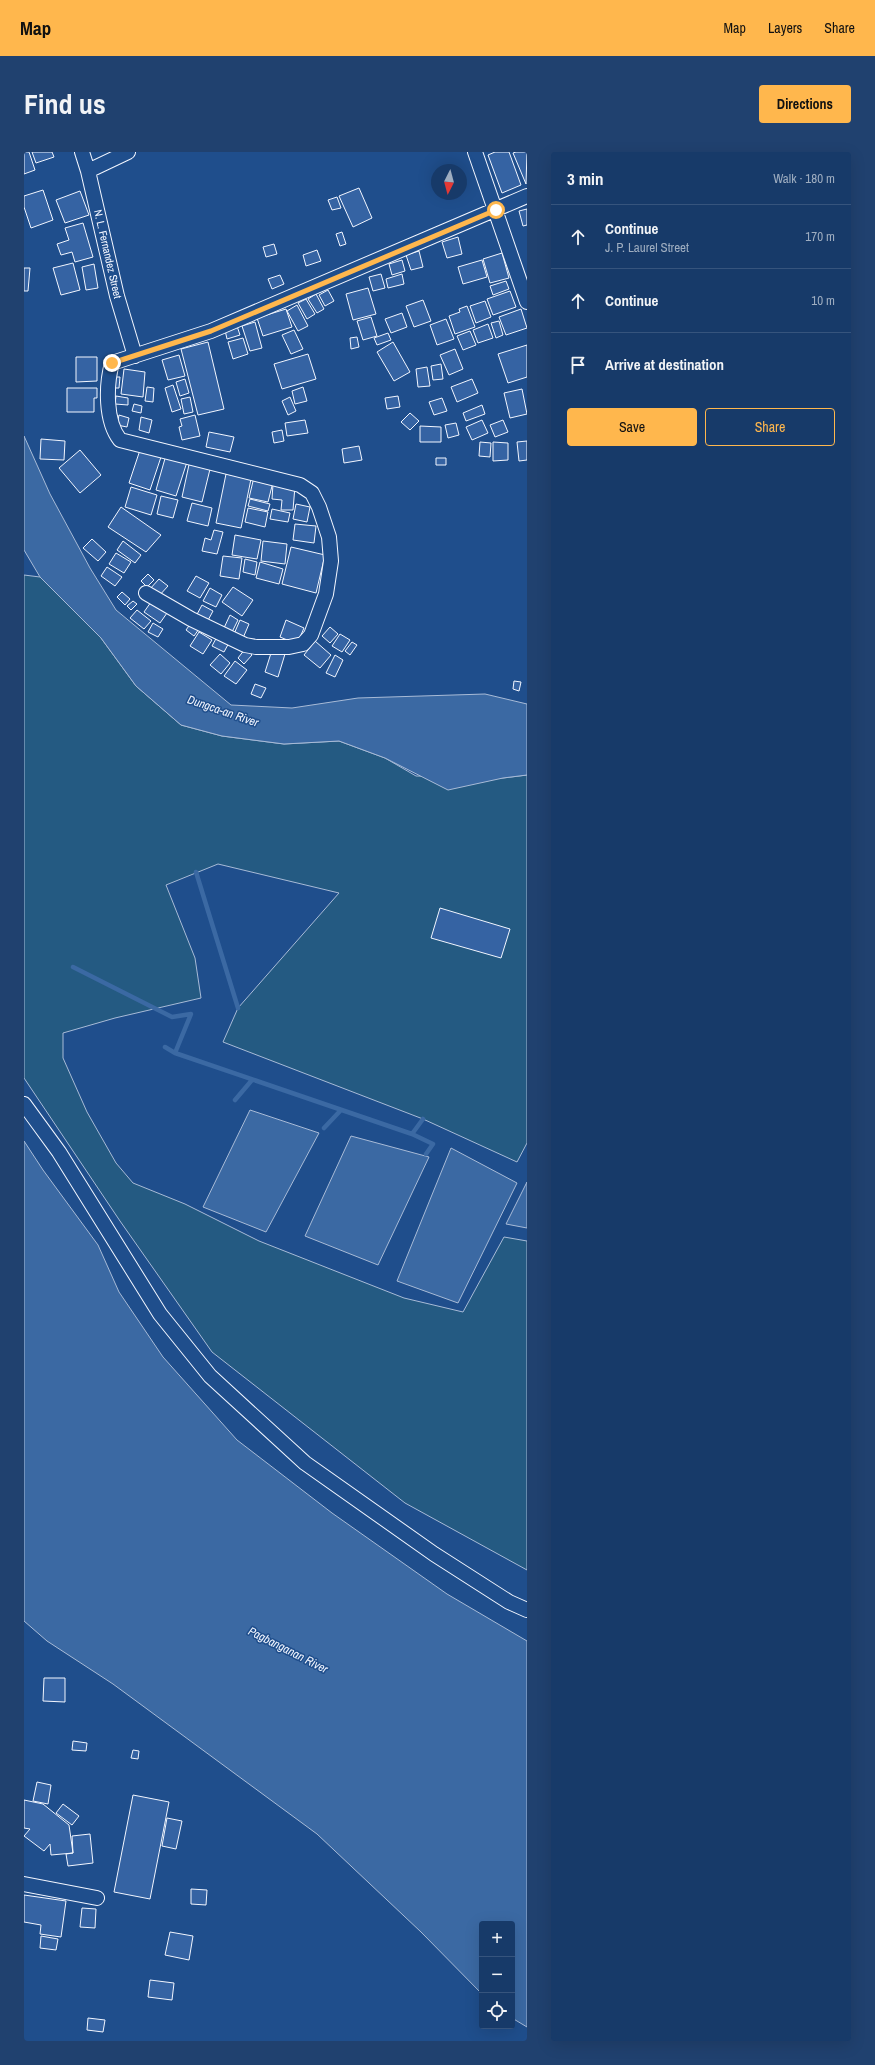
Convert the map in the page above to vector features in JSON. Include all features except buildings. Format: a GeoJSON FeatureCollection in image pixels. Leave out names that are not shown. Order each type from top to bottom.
{"type":"FeatureCollection","features":[{"type":"Feature","properties":{"kind":"street","name":"N. L. Fernandez Street"},"geometry":{"type":"LineString","coordinates":[[82,152],[88,171],[117,296],[135,356]]}},
{"type":"Feature","properties":{"kind":"street"},"geometry":{"type":"LineString","coordinates":[[88,171],[128,152]]}},
{"type":"Feature","properties":{"kind":"street"},"geometry":{"type":"LineString","coordinates":[[476,152],[527,302]]}},
{"type":"Feature","properties":{"kind":"street"},"geometry":{"type":"LineString","coordinates":[[146,593],[191,619],[245,645],[256,647],[289,647],[303,644],[311,635],[326,594],[331,561],[329,537],[319,507],[312,493],[300,485],[120,440],[114,432],[109,416],[110,373],[112,363],[211,331],[527,196]]}},
{"type":"Feature","properties":{"kind":"street"},"geometry":{"type":"LineString","coordinates":[[24,1104],[59,1152],[160,1314],[210,1376],[305,1463],[434,1554],[509,1602],[527,1610]]}},
{"type":"Feature","properties":{"kind":"street"},"geometry":{"type":"LineString","coordinates":[[24,1884],[97,1898]]}},
{"type":"Feature","properties":{"kind":"shaded area"},"geometry":{"type":"Polygon","coordinates":[[[24,575],[40,577],[101,638],[136,686],[181,725],[222,736],[284,744],[339,741],[385,758],[416,776],[503,778],[527,775],[527,1143],[517,1162],[423,1119],[223,1042],[238,1008],[339,893],[218,864],[166,885],[195,958],[201,998],[115,1018],[63,1033],[63,1058],[87,1112],[116,1163],[133,1183],[185,1204],[259,1241],[404,1298],[463,1312],[504,1237],[527,1241],[527,1570],[405,1503],[212,1352],[120,1221],[24,1078],[24,575]]]}},
{"type":"Feature","properties":{"kind":"water","name":"Dungca-an River"},"geometry":{"type":"Polygon","coordinates":[[[24,436],[50,494],[90,568],[116,610],[231,705],[292,708],[358,698],[485,694],[527,704],[527,775],[503,778],[448,790],[385,758],[339,741],[284,744],[222,736],[181,725],[136,686],[101,638],[40,577],[24,550],[24,436]]]}},
{"type":"Feature","properties":{"kind":"water"},"geometry":{"type":"Polygon","coordinates":[[[250,1110],[319,1133],[266,1232],[203,1207],[250,1110]]]}},
{"type":"Feature","properties":{"kind":"water"},"geometry":{"type":"Polygon","coordinates":[[[351,1136],[429,1157],[378,1265],[305,1236],[351,1136]]]}},
{"type":"Feature","properties":{"kind":"water","name":"Pagbanganan River"},"geometry":{"type":"Polygon","coordinates":[[[24,1141],[43,1170],[98,1245],[119,1292],[163,1357],[237,1440],[332,1513],[447,1594],[527,1641],[527,2027],[515,2020],[515,1921],[479,1921],[479,1991],[421,1932],[317,1834],[113,1684],[47,1641],[24,1621],[24,1141]]]}},
{"type":"Feature","properties":{"kind":"water"},"geometry":{"type":"Polygon","coordinates":[[[451,1148],[517,1183],[458,1303],[397,1281],[451,1148]]]}},
{"type":"Feature","properties":{"kind":"water"},"geometry":{"type":"Polygon","coordinates":[[[527,1182],[527,1228],[506,1224],[527,1182]]]}},
{"type":"Feature","properties":{"kind":"waterway"},"geometry":{"type":"LineString","coordinates":[[196,872],[238,1008]]}},
{"type":"Feature","properties":{"kind":"waterway"},"geometry":{"type":"LineString","coordinates":[[73,967],[172,1017],[191,1014],[175,1053],[412,1134],[423,1119]]}},
{"type":"Feature","properties":{"kind":"waterway"},"geometry":{"type":"LineString","coordinates":[[165,1047],[175,1053]]}},
{"type":"Feature","properties":{"kind":"waterway"},"geometry":{"type":"LineString","coordinates":[[235,1100],[252,1080]]}},
{"type":"Feature","properties":{"kind":"waterway"},"geometry":{"type":"LineString","coordinates":[[324,1128],[341,1110]]}},
{"type":"Feature","properties":{"kind":"waterway"},"geometry":{"type":"LineString","coordinates":[[412,1134],[433,1144],[426,1154]]}},
{"type":"Feature","properties":{"kind":"route"},"geometry":{"type":"LineString","coordinates":[[112,363],[211,331],[496,210]]}}]}
